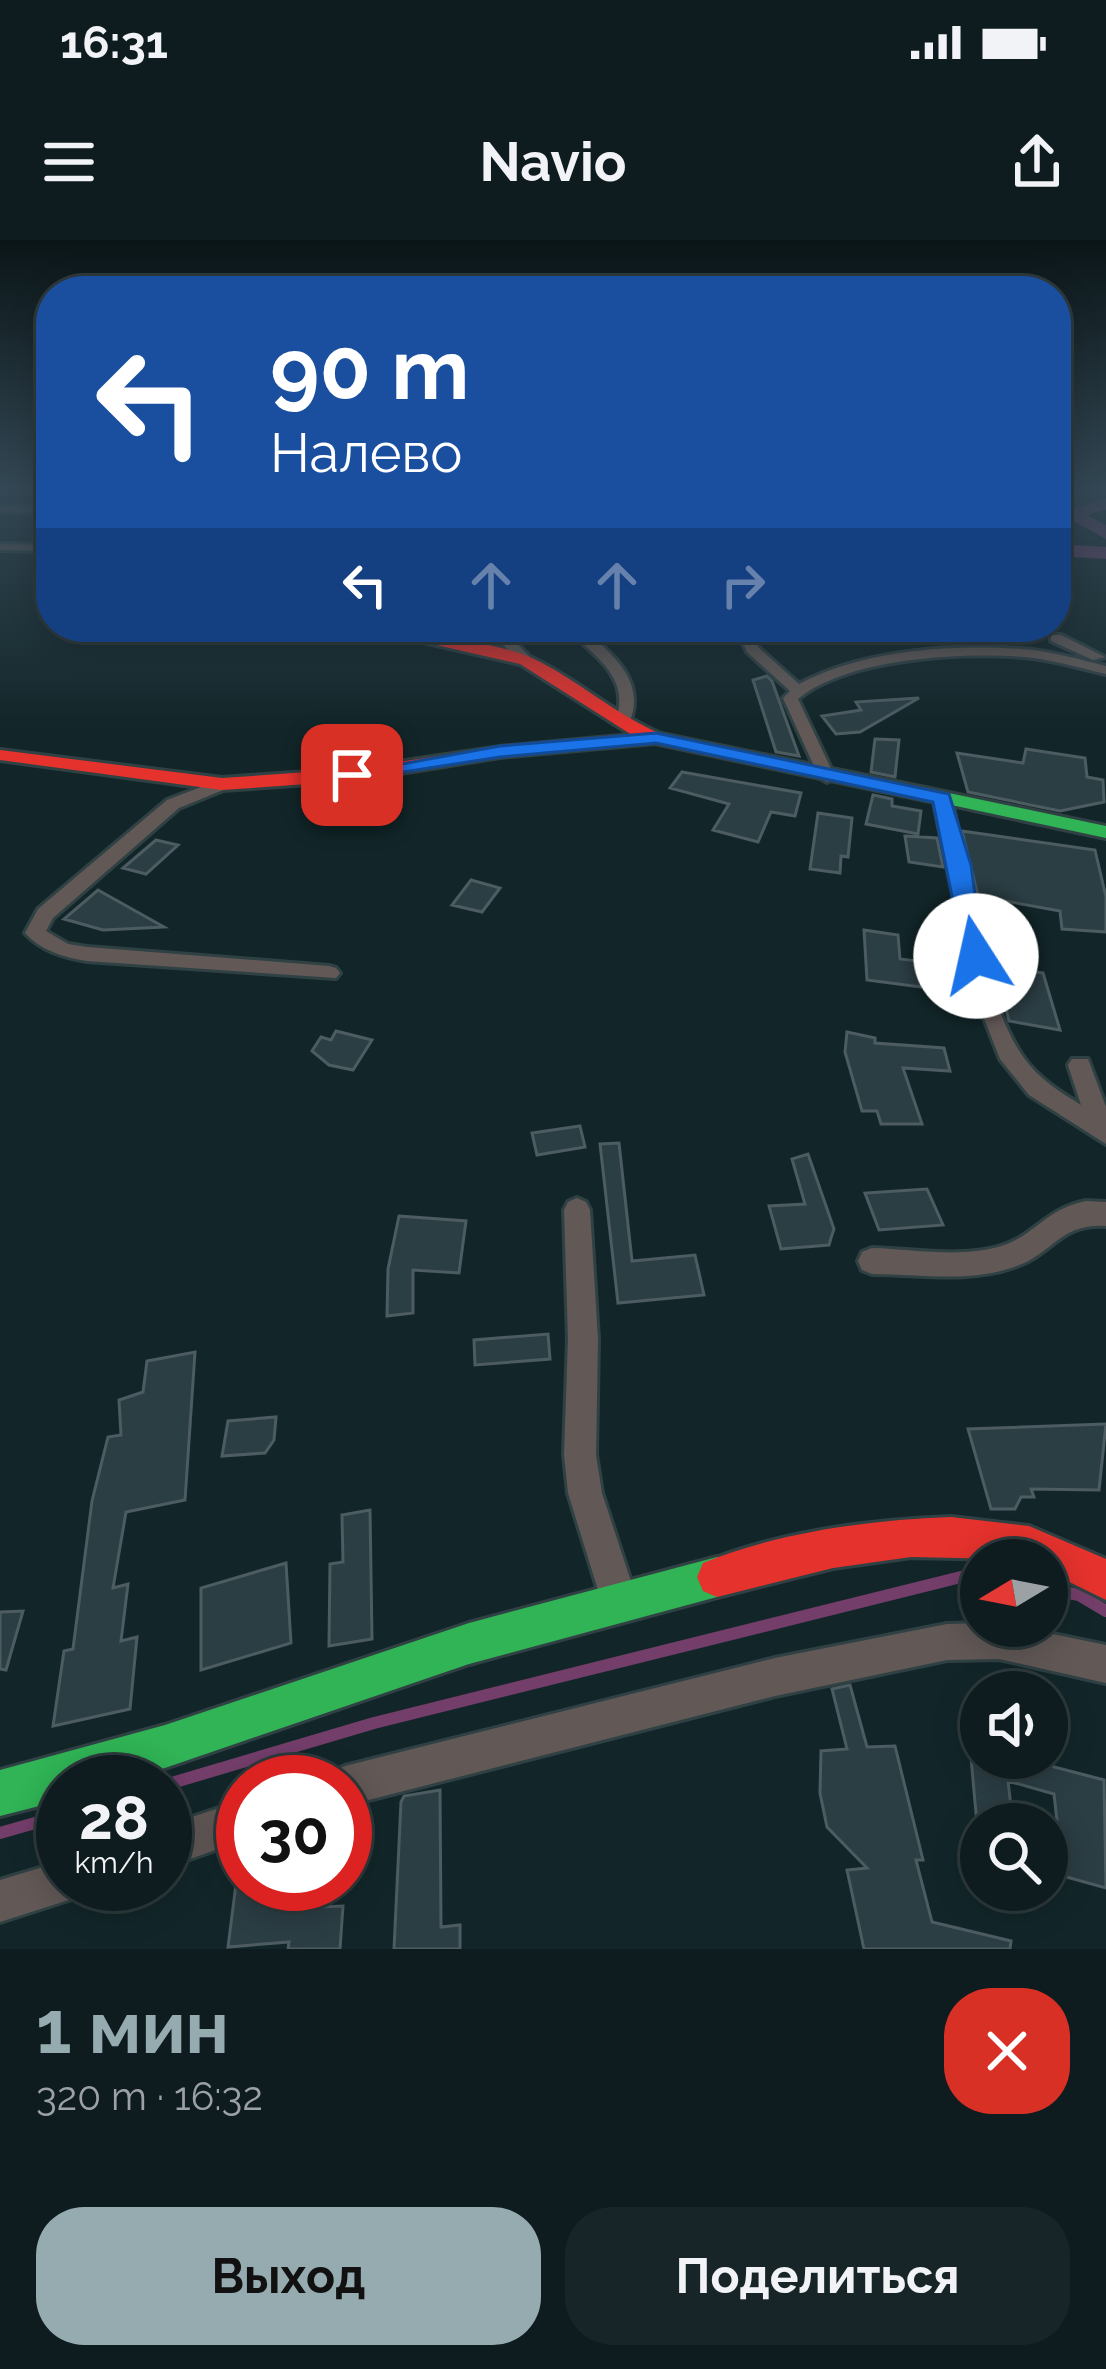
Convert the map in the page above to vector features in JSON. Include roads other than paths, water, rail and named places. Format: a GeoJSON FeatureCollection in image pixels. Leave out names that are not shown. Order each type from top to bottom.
{"type":"FeatureCollection","features":[{"type":"Feature","properties":{"kind":"street"},"geometry":{"type":"LineString","coordinates":[[437,642],[525,660]]}},
{"type":"Feature","properties":{"kind":"street"},"geometry":{"type":"LineString","coordinates":[[508,642],[525,660],[622,724],[656,738],[1106,832]]}},
{"type":"Feature","properties":{"kind":"street"},"geometry":{"type":"LineString","coordinates":[[589,642],[617,666],[628,706],[622,724]]}},
{"type":"Feature","properties":{"kind":"street"},"geometry":{"type":"LineString","coordinates":[[749,642],[796,689]]}},
{"type":"Feature","properties":{"kind":"street"},"geometry":{"type":"LineString","coordinates":[[1065,642],[1106,660]]}},
{"type":"Feature","properties":{"kind":"street"},"geometry":{"type":"LineString","coordinates":[[827,777],[794,713],[790,698],[796,689],[869,662],[994,652],[1056,658],[1106,670]]}},
{"type":"Feature","properties":{"kind":"street"},"geometry":{"type":"LineString","coordinates":[[0,755],[222,784],[352,775],[515,750],[656,738]]}},
{"type":"Feature","properties":{"kind":"street"},"geometry":{"type":"LineString","coordinates":[[222,784],[172,804],[45,914],[35,933],[63,950],[87,954],[329,973]]}},
{"type":"Feature","properties":{"kind":"street"},"geometry":{"type":"LineString","coordinates":[[942,798],[961,865],[967,925],[1009,1057],[1030,1082],[1104,1132]]}},
{"type":"Feature","properties":{"kind":"street"},"geometry":{"type":"LineString","coordinates":[[1080,1065],[1104,1132]]}},
{"type":"Feature","properties":{"kind":"street"},"geometry":{"type":"LineString","coordinates":[[577,1210],[583,1339],[580,1454],[585,1493],[620,1604]]}},
{"type":"Feature","properties":{"kind":"street"},"geometry":{"type":"LineString","coordinates":[[872,1261],[994,1261],[1022,1253],[1058,1218],[1082,1210],[1106,1214]]}},
{"type":"Feature","properties":{"kind":"street"},"geometry":{"type":"LineString","coordinates":[[0,1793],[60,1780],[236,1724],[436,1653],[806,1553],[948,1534],[1033,1546],[1106,1580]]}},
{"type":"Feature","properties":{"kind":"street"},"geometry":{"type":"LineString","coordinates":[[372,1779],[776,1677],[947,1642],[999,1641],[1106,1664]]}},
{"type":"Feature","properties":{"kind":"street"},"geometry":{"type":"LineString","coordinates":[[0,1901],[36,1890]]}},
{"type":"Feature","properties":{"kind":"waterway"},"geometry":{"type":"LineString","coordinates":[[192,1777],[374,1723],[960,1577]]}},
{"type":"Feature","properties":{"kind":"waterway"},"geometry":{"type":"LineString","coordinates":[[1068,1593],[1106,1611]]}},
{"type":"Feature","properties":{"kind":"waterway"},"geometry":{"type":"LineString","coordinates":[[0,1833],[36,1823]]}}]}
